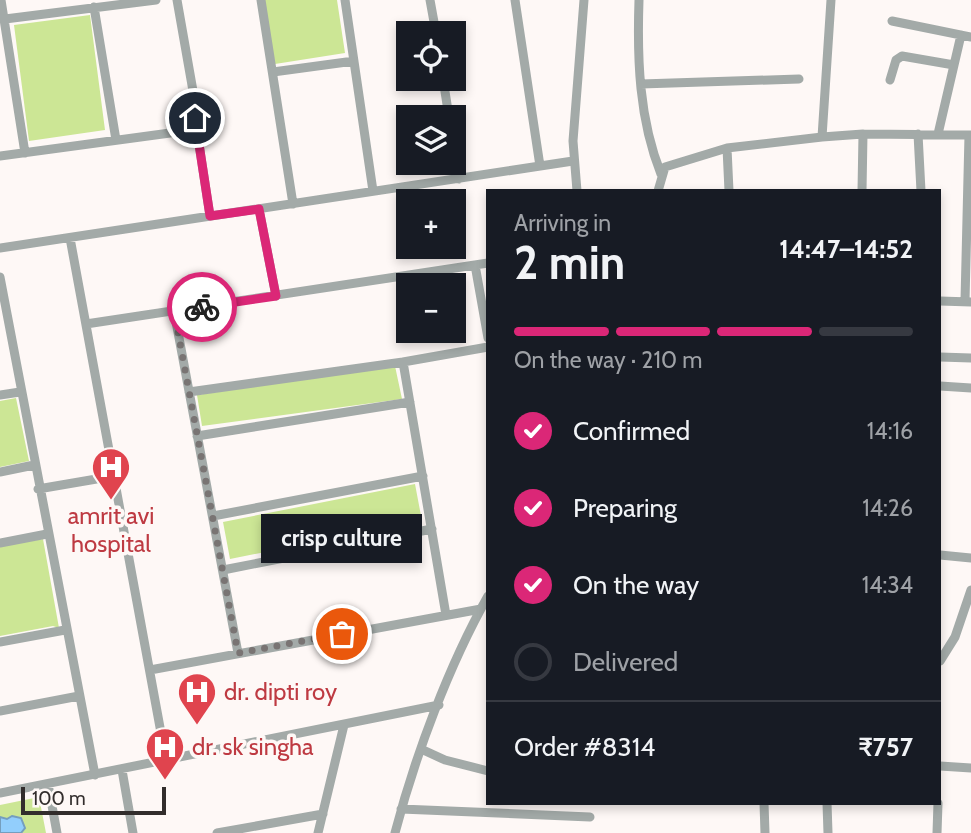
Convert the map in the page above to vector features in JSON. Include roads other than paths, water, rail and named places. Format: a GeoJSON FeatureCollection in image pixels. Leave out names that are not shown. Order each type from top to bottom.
{"type":"FeatureCollection","features":[{"type":"Feature","properties":{"kind":"street"},"geometry":{"type":"LineString","coordinates":[[2,0],[25,153]]}},
{"type":"Feature","properties":{"kind":"street"},"geometry":{"type":"LineString","coordinates":[[5,19],[156,0]]}},
{"type":"Feature","properties":{"kind":"street"},"geometry":{"type":"LineString","coordinates":[[177,0],[194,93],[195,118],[210,216]]}},
{"type":"Feature","properties":{"kind":"street"},"geometry":{"type":"LineString","coordinates":[[261,0],[293,204]]}},
{"type":"Feature","properties":{"kind":"street"},"geometry":{"type":"LineString","coordinates":[[345,0],[373,191]]}},
{"type":"Feature","properties":{"kind":"street"},"geometry":{"type":"LineString","coordinates":[[430,0],[434,21]]}},
{"type":"Feature","properties":{"kind":"street"},"geometry":{"type":"LineString","coordinates":[[515,0],[540,166]]}},
{"type":"Feature","properties":{"kind":"street"},"geometry":{"type":"LineString","coordinates":[[577,189],[573,161],[584,0]]}},
{"type":"Feature","properties":{"kind":"street"},"geometry":{"type":"LineString","coordinates":[[639,0],[645,127],[661,174]]}},
{"type":"Feature","properties":{"kind":"street"},"geometry":{"type":"LineString","coordinates":[[822,137],[831,0]]}},
{"type":"Feature","properties":{"kind":"street"},"geometry":{"type":"LineString","coordinates":[[94,6],[116,140]]}},
{"type":"Feature","properties":{"kind":"street"},"geometry":{"type":"LineString","coordinates":[[892,21],[966,36],[954,65],[939,134]]}},
{"type":"Feature","properties":{"kind":"street"},"geometry":{"type":"LineString","coordinates":[[890,80],[896,60],[902,55],[954,65]]}},
{"type":"Feature","properties":{"kind":"street"},"geometry":{"type":"LineString","coordinates":[[273,72],[354,61]]}},
{"type":"Feature","properties":{"kind":"street"},"geometry":{"type":"LineString","coordinates":[[641,84],[799,79]]}},
{"type":"Feature","properties":{"kind":"street"},"geometry":{"type":"LineString","coordinates":[[0,156],[183,130],[195,118]]}},
{"type":"Feature","properties":{"kind":"street"},"geometry":{"type":"LineString","coordinates":[[862,189],[863,134]]}},
{"type":"Feature","properties":{"kind":"street"},"geometry":{"type":"LineString","coordinates":[[658,189],[665,167],[727,148],[863,134],[970,135],[968,301],[941,301]]}},
{"type":"Feature","properties":{"kind":"street"},"geometry":{"type":"LineString","coordinates":[[918,134],[921,189]]}},
{"type":"Feature","properties":{"kind":"street"},"geometry":{"type":"LineString","coordinates":[[727,148],[729,189]]}},
{"type":"Feature","properties":{"kind":"street"},"geometry":{"type":"LineString","coordinates":[[0,248],[573,161]]}},
{"type":"Feature","properties":{"kind":"street"},"geometry":{"type":"LineString","coordinates":[[458,175],[459,179]]}},
{"type":"Feature","properties":{"kind":"street"},"geometry":{"type":"LineString","coordinates":[[259,209],[276,296]]}},
{"type":"Feature","properties":{"kind":"street"},"geometry":{"type":"LineString","coordinates":[[70,238],[166,761]]}},
{"type":"Feature","properties":{"kind":"street"},"geometry":{"type":"LineString","coordinates":[[86,324],[486,263]]}},
{"type":"Feature","properties":{"kind":"street"},"geometry":{"type":"LineString","coordinates":[[475,265],[486,327]]}},
{"type":"Feature","properties":{"kind":"street"},"geometry":{"type":"LineString","coordinates":[[0,277],[4,326],[20,392],[95,775]]}},
{"type":"Feature","properties":{"kind":"street"},"geometry":{"type":"LineString","coordinates":[[174,311],[238,653]]}},
{"type":"Feature","properties":{"kind":"street"},"geometry":{"type":"LineString","coordinates":[[189,393],[486,347]]}},
{"type":"Feature","properties":{"kind":"street"},"geometry":{"type":"LineString","coordinates":[[941,357],[971,358]]}},
{"type":"Feature","properties":{"kind":"street"},"geometry":{"type":"LineString","coordinates":[[403,362],[446,615]]}},
{"type":"Feature","properties":{"kind":"street"},"geometry":{"type":"LineString","coordinates":[[941,386],[971,388]]}},
{"type":"Feature","properties":{"kind":"street"},"geometry":{"type":"LineString","coordinates":[[0,395],[20,392]]}},
{"type":"Feature","properties":{"kind":"street"},"geometry":{"type":"LineString","coordinates":[[197,436],[410,402]]}},
{"type":"Feature","properties":{"kind":"street"},"geometry":{"type":"LineString","coordinates":[[0,472],[34,465]]}},
{"type":"Feature","properties":{"kind":"street"},"geometry":{"type":"LineString","coordinates":[[38,489],[114,476]]}},
{"type":"Feature","properties":{"kind":"street"},"geometry":{"type":"LineString","coordinates":[[213,516],[423,476]]}},
{"type":"Feature","properties":{"kind":"street"},"geometry":{"type":"LineString","coordinates":[[223,570],[432,529]]}},
{"type":"Feature","properties":{"kind":"street"},"geometry":{"type":"LineString","coordinates":[[0,543],[47,534]]}},
{"type":"Feature","properties":{"kind":"street"},"geometry":{"type":"LineString","coordinates":[[941,555],[971,558]]}},
{"type":"Feature","properties":{"kind":"street"},"geometry":{"type":"LineString","coordinates":[[941,659],[955,637],[971,590]]}},
{"type":"Feature","properties":{"kind":"street"},"geometry":{"type":"LineString","coordinates":[[395,833],[421,748],[486,600]]}},
{"type":"Feature","properties":{"kind":"street"},"geometry":{"type":"LineString","coordinates":[[150,670],[481,610]]}},
{"type":"Feature","properties":{"kind":"street"},"geometry":{"type":"LineString","coordinates":[[0,642],[65,630]]}},
{"type":"Feature","properties":{"kind":"street"},"geometry":{"type":"LineString","coordinates":[[0,711],[79,696]]}},
{"type":"Feature","properties":{"kind":"street"},"geometry":{"type":"LineString","coordinates":[[0,793],[439,705]]}},
{"type":"Feature","properties":{"kind":"street"},"geometry":{"type":"LineString","coordinates":[[317,833],[344,724]]}},
{"type":"Feature","properties":{"kind":"street"},"geometry":{"type":"LineString","coordinates":[[421,748],[445,760],[486,770]]}},
{"type":"Feature","properties":{"kind":"street"},"geometry":{"type":"LineString","coordinates":[[941,766],[971,768]]}},
{"type":"Feature","properties":{"kind":"street"},"geometry":{"type":"LineString","coordinates":[[122,769],[133,833]]}},
{"type":"Feature","properties":{"kind":"street"},"geometry":{"type":"LineString","coordinates":[[48,784],[57,833]]}},
{"type":"Feature","properties":{"kind":"street"},"geometry":{"type":"LineString","coordinates":[[764,805],[765,833]]}},
{"type":"Feature","properties":{"kind":"street"},"geometry":{"type":"LineString","coordinates":[[827,805],[828,833]]}},
{"type":"Feature","properties":{"kind":"street"},"geometry":{"type":"LineString","coordinates":[[937,833],[939,805]]}},
{"type":"Feature","properties":{"kind":"street"},"geometry":{"type":"LineString","coordinates":[[401,809],[590,817]]}},
{"type":"Feature","properties":{"kind":"street"},"geometry":{"type":"LineString","coordinates":[[220,833],[323,814]]}},
{"type":"Feature","properties":{"kind":"water"},"geometry":{"type":"Polygon","coordinates":[[[12,816],[21,818],[25,828],[21,833],[0,833],[0,817],[7,819],[12,816]]]}},
{"type":"Feature","properties":{"kind":"place","name":"amrit avi hospital"},"geometry":{"type":"Point","coordinates":[111,501]}},
{"type":"Feature","properties":{"kind":"place","name":"crisp culture"},"geometry":{"type":"Point","coordinates":[342,634]}},
{"type":"Feature","properties":{"kind":"place","name":"dr. dipti roy"},"geometry":{"type":"Point","coordinates":[197,726]}},
{"type":"Feature","properties":{"kind":"place","name":"dr. sk singha"},"geometry":{"type":"Point","coordinates":[165,781]}}]}
